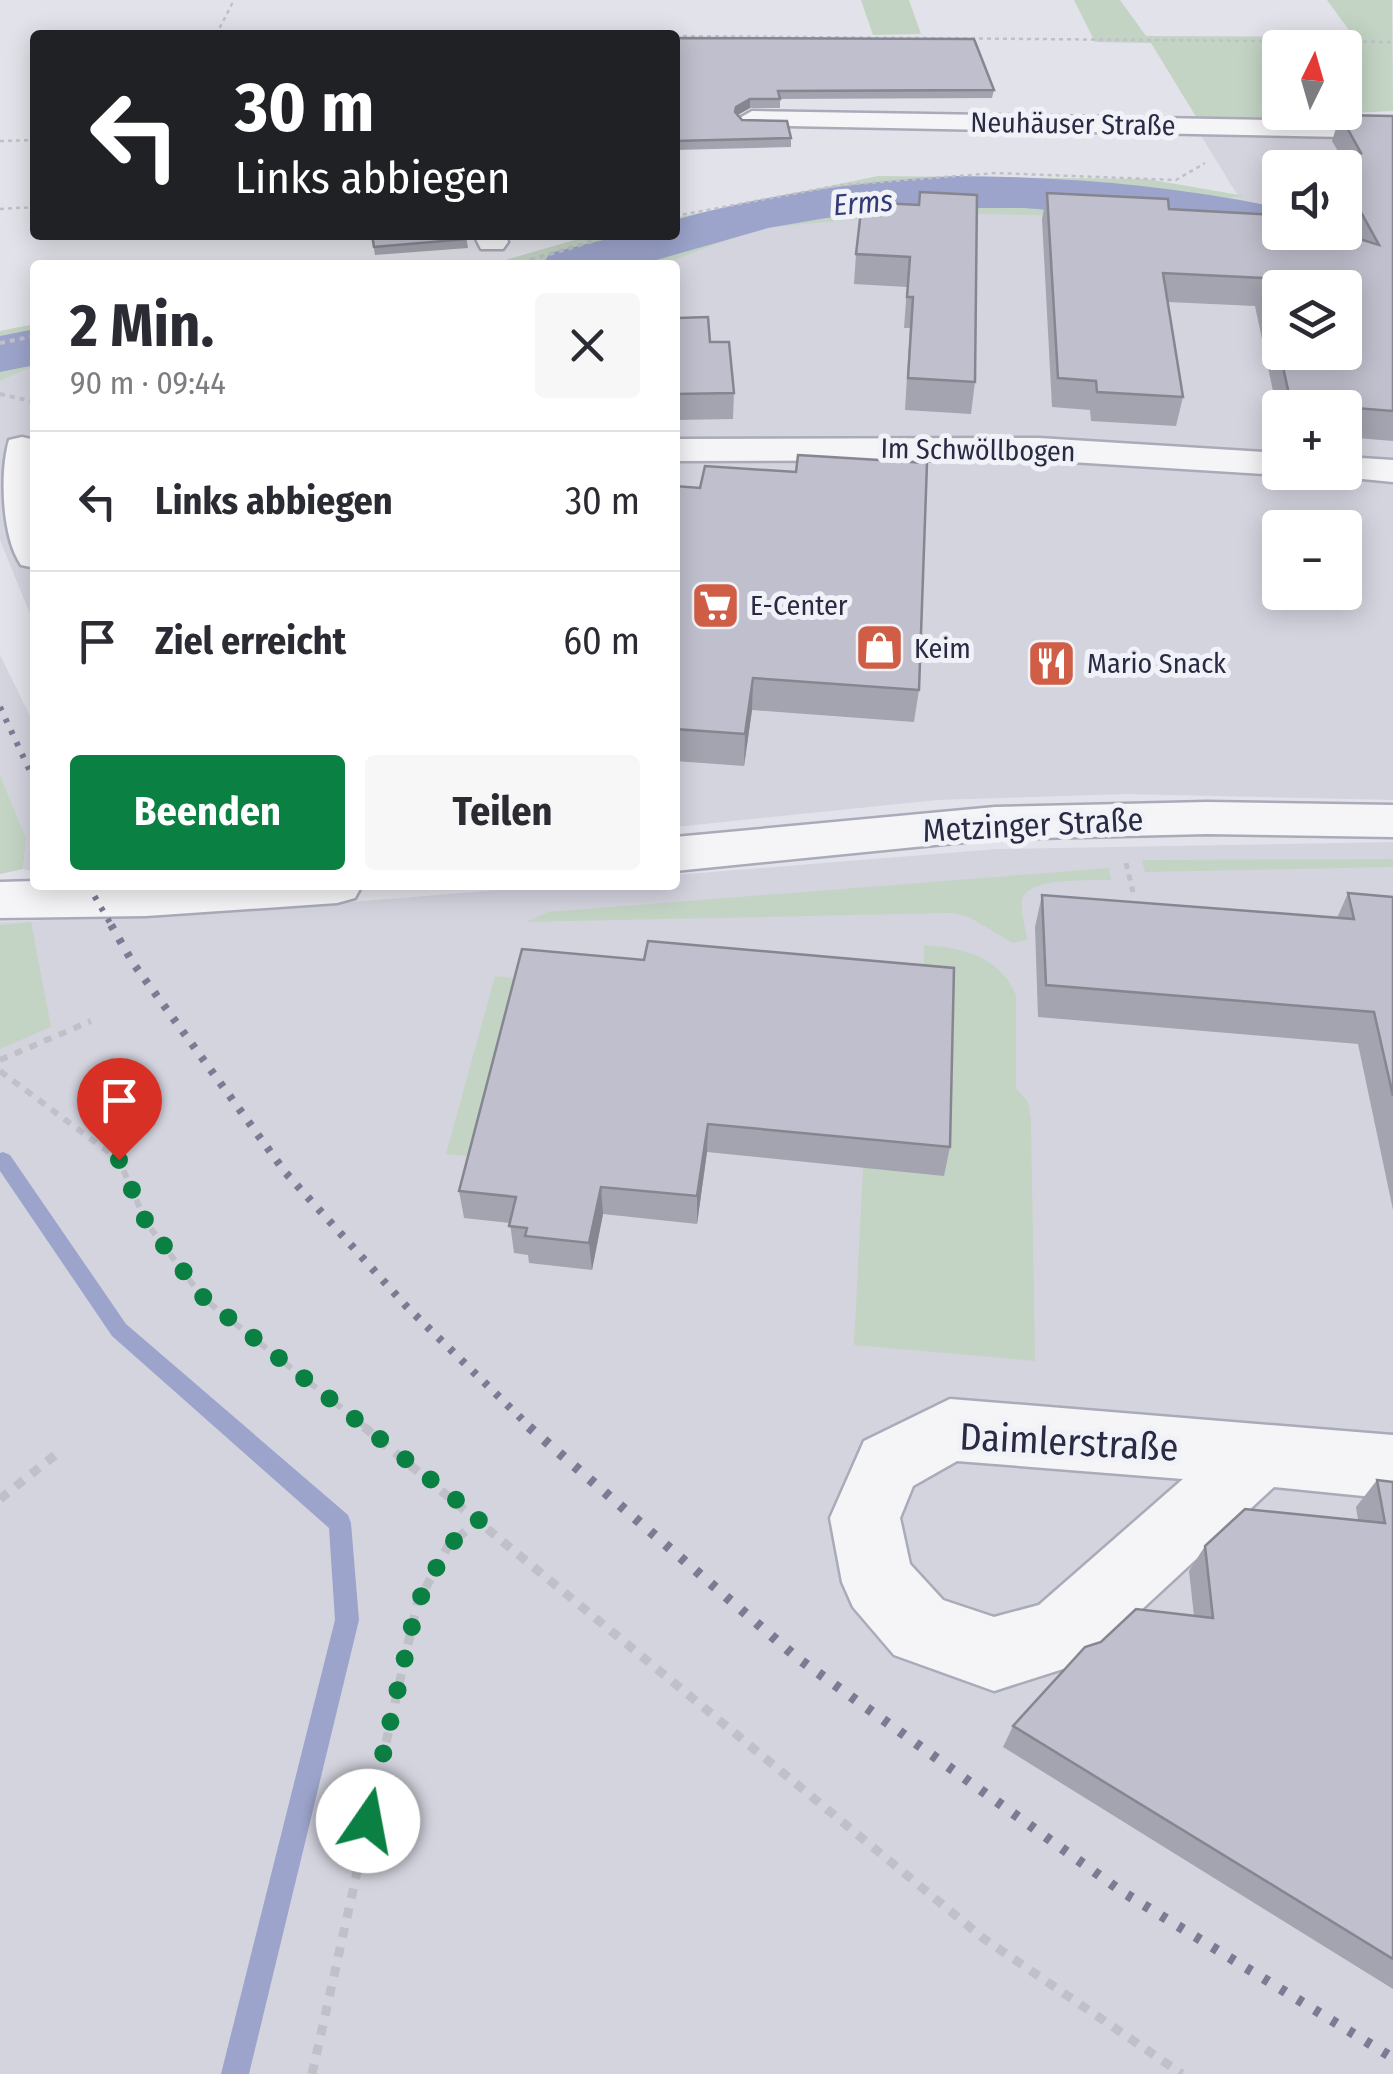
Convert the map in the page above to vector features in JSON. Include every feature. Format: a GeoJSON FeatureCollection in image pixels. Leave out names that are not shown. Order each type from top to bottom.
{"type":"FeatureCollection","features":[{"type":"Feature","properties":{"kind":"street","name":"Neuhäuser Straße"},"geometry":{"type":"LineString","coordinates":[[752,119],[1393,130]]}},
{"type":"Feature","properties":{"kind":"street"},"geometry":{"type":"LineString","coordinates":[[30,439],[12,464],[9,483],[30,542]]}},
{"type":"Feature","properties":{"kind":"street","name":"Im Schwöllbogen"},"geometry":{"type":"LineString","coordinates":[[680,450],[1039,449],[1262,463]]}},
{"type":"Feature","properties":{"kind":"street"},"geometry":{"type":"LineString","coordinates":[[1362,469],[1393,471]]}},
{"type":"Feature","properties":{"kind":"street","name":"Metzinger Straße"},"geometry":{"type":"LineString","coordinates":[[680,854],[995,823],[1188,818],[1393,821]]}},
{"type":"Feature","properties":{"kind":"street"},"geometry":{"type":"LineString","coordinates":[[0,900],[165,897],[265,890]]}},
{"type":"Feature","properties":{"kind":"street","name":"Daimlerstraße"},"geometry":{"type":"LineString","coordinates":[[1262,1454],[1059,1636],[994,1654],[920,1630],[878,1582],[866,1518],[888,1464],[950,1430],[1262,1454],[1393,1466]]}},
{"type":"Feature","properties":{"kind":"path"},"geometry":{"type":"LineString","coordinates":[[219,30],[234,0]]}},
{"type":"Feature","properties":{"kind":"path"},"geometry":{"type":"LineString","coordinates":[[680,36],[1393,42]]}},
{"type":"Feature","properties":{"kind":"path"},"geometry":{"type":"LineString","coordinates":[[680,215],[840,185],[996,173],[1176,180],[1213,158],[1201,126]]}},
{"type":"Feature","properties":{"kind":"path"},"geometry":{"type":"LineString","coordinates":[[0,141],[30,140]]}},
{"type":"Feature","properties":{"kind":"path"},"geometry":{"type":"LineString","coordinates":[[0,209],[30,208]]}},
{"type":"Feature","properties":{"kind":"path"},"geometry":{"type":"LineString","coordinates":[[499,248],[569,240]]}},
{"type":"Feature","properties":{"kind":"path"},"geometry":{"type":"LineString","coordinates":[[0,343],[30,337]]}},
{"type":"Feature","properties":{"kind":"path"},"geometry":{"type":"LineString","coordinates":[[0,394],[30,401]]}},
{"type":"Feature","properties":{"kind":"path"},"geometry":{"type":"LineString","coordinates":[[1124,852],[1134,896]]}},
{"type":"Feature","properties":{"kind":"path"},"geometry":{"type":"LineString","coordinates":[[0,1060],[91,1021]]}},
{"type":"Feature","properties":{"kind":"path"},"geometry":{"type":"LineString","coordinates":[[0,1071],[119,1160],[146,1222],[204,1298],[480,1519],[984,1938],[1182,2074]]}},
{"type":"Feature","properties":{"kind":"path"},"geometry":{"type":"LineString","coordinates":[[0,1500],[58,1452]]}},
{"type":"Feature","properties":{"kind":"path"},"geometry":{"type":"LineString","coordinates":[[312,2074],[417,1604],[448,1546],[480,1519]]}},
{"type":"Feature","properties":{"kind":"shaded area"},"geometry":{"type":"Polygon","coordinates":[[[1195,126],[1393,131],[1393,800],[1126,794],[937,800],[680,826],[680,260],[665,260],[755,227],[917,212],[1238,196],[1195,126]]]}},
{"type":"Feature","properties":{"kind":"shaded area"},"geometry":{"type":"Polygon","coordinates":[[[30,363],[30,614],[0,540],[0,377],[30,363]]]}},
{"type":"Feature","properties":{"kind":"shaded area"},"geometry":{"type":"Polygon","coordinates":[[[0,655],[30,716],[30,871],[23,869],[26,838],[0,775],[0,655]]]}},
{"type":"Feature","properties":{"kind":"shaded area"},"geometry":{"type":"Polygon","coordinates":[[[1393,842],[1393,2074],[0,2074],[0,922],[242,911],[498,890],[680,890],[680,875],[997,849],[1393,842]]]}},
{"type":"Feature","properties":{"kind":"green space"},"geometry":{"type":"Polygon","coordinates":[[[861,0],[909,0],[921,34],[873,35],[861,0]]]}},
{"type":"Feature","properties":{"kind":"green space"},"geometry":{"type":"Polygon","coordinates":[[[1074,0],[1120,0],[1146,36],[1262,37],[1262,117],[1198,120],[1151,43],[1095,42],[1074,0]]]}},
{"type":"Feature","properties":{"kind":"green space"},"geometry":{"type":"Polygon","coordinates":[[[1327,0],[1392,0],[1393,111],[1362,112],[1362,30],[1349,30],[1327,0]]]}},
{"type":"Feature","properties":{"kind":"green space"},"geometry":{"type":"Polygon","coordinates":[[[878,176],[1147,179],[1245,196],[1089,216],[923,213],[761,228],[673,260],[505,260],[575,240],[680,240],[680,217],[878,176]]]}},
{"type":"Feature","properties":{"kind":"green space"},"geometry":{"type":"Polygon","coordinates":[[[30,325],[30,367],[0,381],[0,331],[30,325]]]}},
{"type":"Feature","properties":{"kind":"green space"},"geometry":{"type":"Polygon","coordinates":[[[0,775],[26,838],[23,869],[0,874],[0,775]]]}},
{"type":"Feature","properties":{"kind":"green space"},"geometry":{"type":"Polygon","coordinates":[[[1393,859],[1393,867],[1145,872],[1142,860],[1393,859]]]}},
{"type":"Feature","properties":{"kind":"green space"},"geometry":{"type":"Polygon","coordinates":[[[1109,868],[1111,880],[1061,881],[1026,892],[1022,904],[1027,940],[1013,943],[969,917],[951,913],[526,922],[548,912],[1109,868]]]}},
{"type":"Feature","properties":{"kind":"green space"},"geometry":{"type":"Polygon","coordinates":[[[31,922],[51,1027],[0,1049],[0,925],[31,922]]]}},
{"type":"Feature","properties":{"kind":"green space"},"geometry":{"type":"Polygon","coordinates":[[[924,945],[978,956],[1000,971],[1016,995],[1016,1088],[1028,1102],[1031,1119],[1035,1361],[854,1345],[863,1167],[944,1175],[923,995],[924,945]]]}},
{"type":"Feature","properties":{"kind":"green space"},"geometry":{"type":"Polygon","coordinates":[[[495,976],[526,979],[480,1157],[446,1154],[495,976]]]}},
{"type":"Feature","properties":{"kind":"building"},"geometry":{"type":"Polygon","coordinates":[[[680,38],[974,39],[994,90],[778,91],[780,99],[750,99],[736,107],[735,112],[742,120],[787,121],[791,138],[680,141],[680,38]]]}},
{"type":"Feature","properties":{"kind":"building"},"geometry":{"type":"Polygon","coordinates":[[[1362,115],[1393,116],[1393,411],[1362,409],[1362,390],[1288,390],[1284,370],[1362,370],[1362,270],[1262,270],[1262,278],[1163,273],[1183,397],[1097,392],[1096,381],[1058,378],[1047,193],[1168,199],[1169,209],[1262,214],[1262,250],[1362,250],[1362,240],[1379,245],[1362,214],[1362,150],[1348,130],[1362,130],[1362,115]]]}},
{"type":"Feature","properties":{"kind":"building"},"geometry":{"type":"Polygon","coordinates":[[[920,192],[977,195],[975,382],[908,378],[913,297],[907,297],[910,257],[856,254],[862,202],[919,205],[920,192]]]}},
{"type":"Feature","properties":{"kind":"building"},"geometry":{"type":"Polygon","coordinates":[[[373,240],[455,240],[374,247],[373,240]]]}},
{"type":"Feature","properties":{"kind":"building"},"geometry":{"type":"Polygon","coordinates":[[[708,317],[710,342],[729,342],[734,393],[680,394],[680,318],[708,317]]]}},
{"type":"Feature","properties":{"kind":"building"},"geometry":{"type":"Polygon","coordinates":[[[798,455],[927,463],[919,690],[753,678],[745,734],[680,729],[680,486],[700,488],[705,466],[796,472],[798,455]]]}},
{"type":"Feature","properties":{"kind":"building"},"geometry":{"type":"Polygon","coordinates":[[[1348,893],[1393,897],[1393,1096],[1374,1012],[1046,985],[1042,895],[1354,919],[1348,893]]]}},
{"type":"Feature","properties":{"kind":"building"},"geometry":{"type":"Polygon","coordinates":[[[648,941],[954,968],[950,1147],[708,1124],[697,1196],[601,1187],[589,1243],[525,1236],[527,1228],[509,1226],[516,1197],[459,1191],[522,949],[644,960],[648,941]]]}},
{"type":"Feature","properties":{"kind":"building"},"geometry":{"type":"Polygon","coordinates":[[[1377,1480],[1393,1482],[1393,1959],[1013,1726],[1085,1647],[1101,1642],[1136,1609],[1213,1618],[1205,1546],[1245,1509],[1385,1523],[1377,1480]]]}},
{"type":"Feature","properties":{"kind":"waterway","name":"Erms"},"geometry":{"type":"LineString","coordinates":[[680,236],[768,212],[826,202],[956,192],[1159,202],[1262,220]]}},
{"type":"Feature","properties":{"kind":"waterway","name":"Erms"},"geometry":{"type":"LineString","coordinates":[[591,260],[666,240]]}},
{"type":"Feature","properties":{"kind":"waterway","name":"Erms"},"geometry":{"type":"LineString","coordinates":[[0,354],[30,348]]}},
{"type":"Feature","properties":{"kind":"waterway"},"geometry":{"type":"LineString","coordinates":[[3,1160],[119,1330],[340,1523],[347,1620],[235,2074]]}},
{"type":"Feature","properties":{"kind":"railway"},"geometry":{"type":"LineString","coordinates":[[0,707],[30,771]]}},
{"type":"Feature","properties":{"kind":"railway"},"geometry":{"type":"LineString","coordinates":[[91,890],[113,928]]}},
{"type":"Feature","properties":{"kind":"railway"},"geometry":{"type":"LineString","coordinates":[[111,925],[133,963],[285,1172],[407,1307],[532,1429]]}},
{"type":"Feature","properties":{"kind":"railway"},"geometry":{"type":"LineString","coordinates":[[529,1427],[796,1657],[1121,1891],[1393,2058]]}},
{"type":"Feature","properties":{"kind":"place","name":"E-Center"},"geometry":{"type":"Point","coordinates":[715,605]}},
{"type":"Feature","properties":{"kind":"place","name":"Keim"},"geometry":{"type":"Point","coordinates":[879,648]}},
{"type":"Feature","properties":{"kind":"place","name":"Mario Snack"},"geometry":{"type":"Point","coordinates":[1052,663]}},
{"type":"Feature","properties":{"kind":"route"},"geometry":{"type":"LineString","coordinates":[[119,1160],[146,1222],[204,1298],[480,1519],[448,1546],[417,1604],[368,1821]]}}]}
